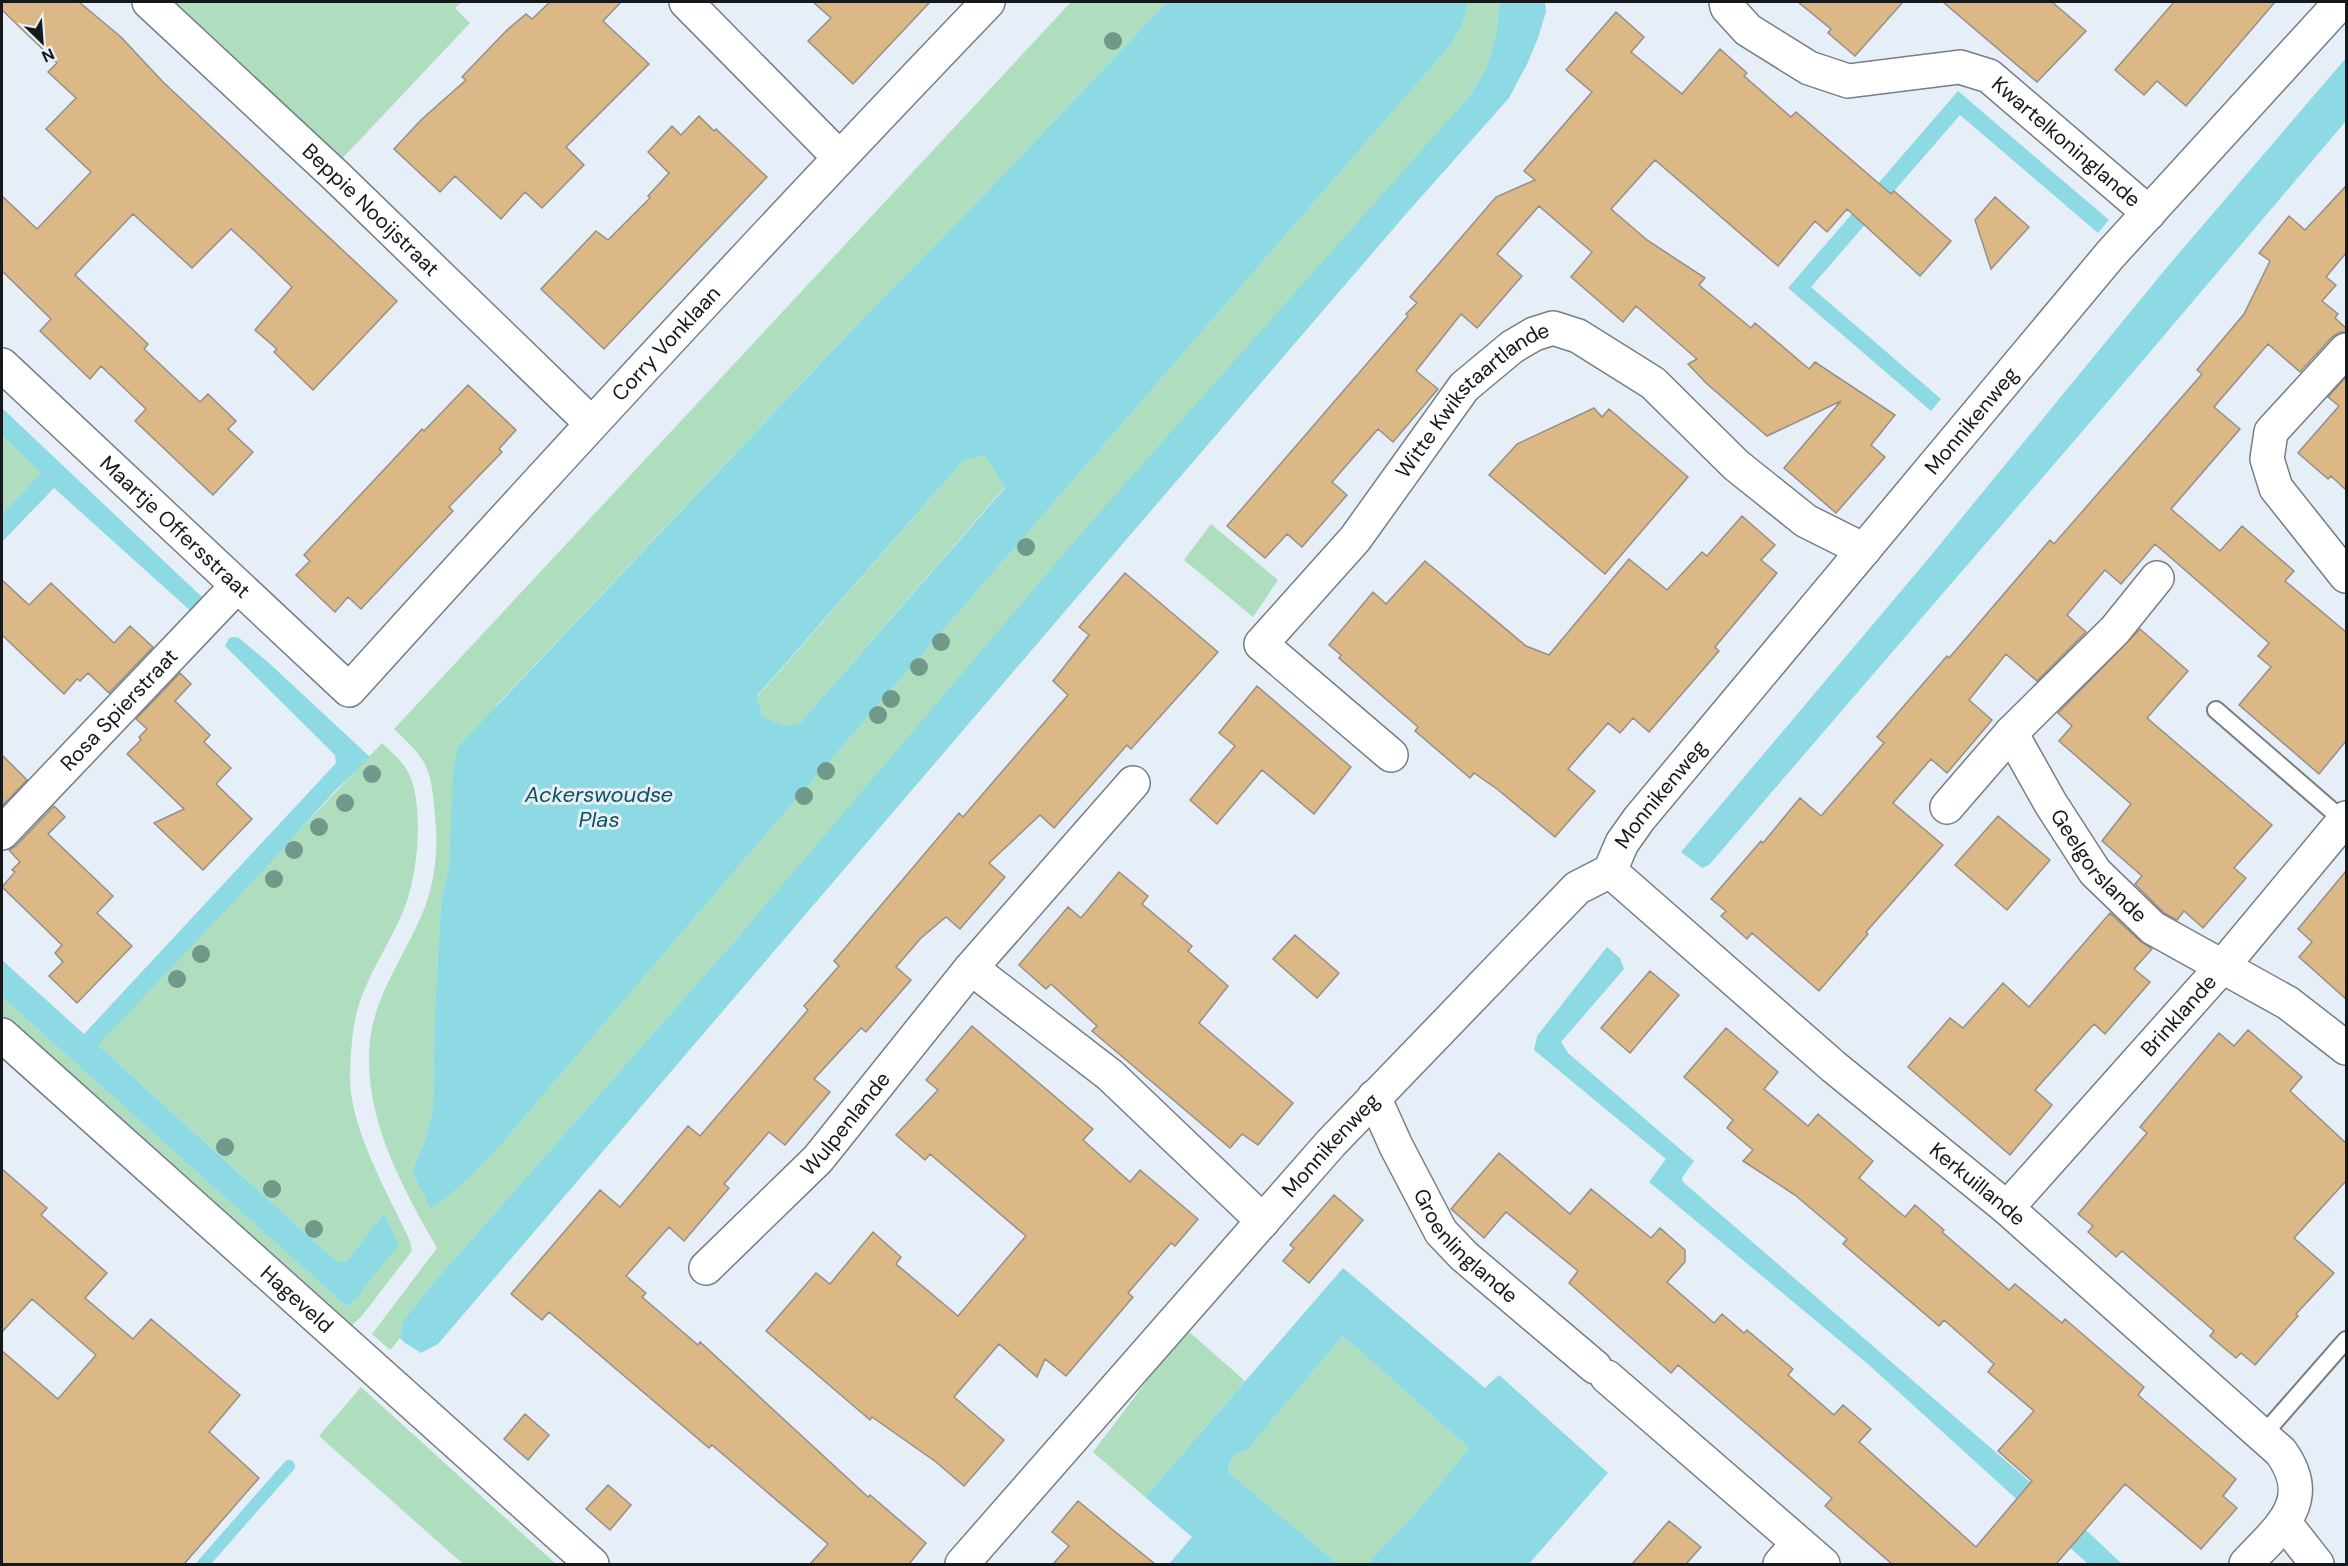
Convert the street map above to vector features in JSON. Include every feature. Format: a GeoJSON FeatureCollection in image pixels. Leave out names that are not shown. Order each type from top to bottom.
{"type":"FeatureCollection","features":[{"type":"Feature","properties":{"kind":"street","name":"Beppie Nooijstraat"},"geometry":{"type":"LineString","coordinates":[[149,2],[335,175],[591,423]]}},
{"type":"Feature","properties":{"kind":"street"},"geometry":{"type":"LineString","coordinates":[[686,2],[839,157]]}},
{"type":"Feature","properties":{"kind":"street","name":"Corry Vonklaan"},"geometry":{"type":"LineString","coordinates":[[349,690],[591,423],[839,157],[988,2]]}},
{"type":"Feature","properties":{"kind":"street","name":"Kwartelkoninglande"},"geometry":{"type":"LineString","coordinates":[[1726,2],[1726,7],[1748,30],[1809,68],[1848,81],[1960,67],[1989,75],[2149,213]]}},
{"type":"Feature","properties":{"kind":"street","name":"Monnikenweg"},"geometry":{"type":"LineString","coordinates":[[962,1564],[1374,1096],[1577,888],[1610,871],[1622,843],[1639,819],[2110,255],[2341,2]]}},
{"type":"Feature","properties":{"kind":"street","name":"Witte Kwikstaartlande"},"geometry":{"type":"LineString","coordinates":[[1392,755],[1261,644],[1355,539],[1464,387],[1512,347],[1534,334],[1553,328],[1578,336],[1653,383],[1736,465],[1806,521],[1864,550]]}},
{"type":"Feature","properties":{"kind":"street"},"geometry":{"type":"LineString","coordinates":[[2346,350],[2271,432],[2267,459],[2276,488],[2346,576]]}},
{"type":"Feature","properties":{"kind":"street","name":"Maartje Offersstraat"},"geometry":{"type":"LineString","coordinates":[[2,365],[236,587],[349,690]]}},
{"type":"Feature","properties":{"kind":"street"},"geometry":{"type":"LineString","coordinates":[[1947,807],[2011,733],[2115,630],[2157,578]]}},
{"type":"Feature","properties":{"kind":"street","name":"Rosa Spierstraat"},"geometry":{"type":"LineString","coordinates":[[2,833],[236,587]]}},
{"type":"Feature","properties":{"kind":"street","name":"Geelgorslande"},"geometry":{"type":"LineString","coordinates":[[2011,733],[2051,804],[2095,872],[2153,928],[2221,968],[2288,1003],[2346,1048]]}},
{"type":"Feature","properties":{"kind":"street","name":"Wulpenlande"},"geometry":{"type":"LineString","coordinates":[[706,1268],[818,1159],[971,968],[1132,783]]}},
{"type":"Feature","properties":{"kind":"street","name":"Brinklande"},"geometry":{"type":"LineString","coordinates":[[2007,1208],[2221,968],[2345,820]]}},
{"type":"Feature","properties":{"kind":"street","name":"Kerkuillande"},"geometry":{"type":"LineString","coordinates":[[1610,871],[1834,1067],[2007,1208],[2281,1452],[2294,1476],[2297,1489],[2295,1499],[2284,1522],[2246,1564]]}},
{"type":"Feature","properties":{"kind":"street"},"geometry":{"type":"LineString","coordinates":[[971,968],[1110,1075],[1263,1221]]}},
{"type":"Feature","properties":{"kind":"street","name":"Hageveld"},"geometry":{"type":"LineString","coordinates":[[2,1035],[592,1564]]}},
{"type":"Feature","properties":{"kind":"street","name":"Groenlinglande"},"geometry":{"type":"LineString","coordinates":[[1374,1096],[1396,1146],[1441,1232],[1464,1256],[1601,1372],[1789,1554],[1823,1564]]}},
{"type":"Feature","properties":{"kind":"street"},"geometry":{"type":"LineString","coordinates":[[2284,1522],[2317,1564]]}},
{"type":"Feature","properties":{"kind":"lane"},"geometry":{"type":"LineString","coordinates":[[2216,711],[2345,820]]}},
{"type":"Feature","properties":{"kind":"lane"},"geometry":{"type":"LineString","coordinates":[[2262,1436],[2346,1340]]}},
{"type":"Feature","properties":{"kind":"green space"},"geometry":{"type":"Polygon","coordinates":[[[171,2],[462,2],[455,8],[470,23],[339,162],[171,2]]]}},
{"type":"Feature","properties":{"kind":"green space"},"geometry":{"type":"Polygon","coordinates":[[[1071,2],[1167,2],[496,706],[452,824],[449,866],[441,902],[435,1006],[433,1108],[425,1140],[412,1171],[504,1141],[743,861],[1453,42],[1463,23],[1467,2],[1500,2],[1496,35],[1486,69],[1468,98],[739,936],[433,1283],[403,1321],[400,1338],[390,1350],[372,1334],[437,1248],[410,1199],[387,1148],[378,1122],[369,1068],[370,1040],[379,1003],[427,901],[436,859],[434,800],[429,776],[421,758],[394,729],[1071,2]]]}},
{"type":"Feature","properties":{"kind":"green space"},"geometry":{"type":"Polygon","coordinates":[[[2,435],[41,473],[2,514],[2,435]]]}},
{"type":"Feature","properties":{"kind":"green space"},"geometry":{"type":"Polygon","coordinates":[[[985,454],[1005,487],[800,723],[784,726],[762,716],[757,697],[963,461],[985,454]]]}},
{"type":"Feature","properties":{"kind":"green space"},"geometry":{"type":"Polygon","coordinates":[[[1211,524],[1278,580],[1253,617],[1184,560],[1211,524]]]}},
{"type":"Feature","properties":{"kind":"green space"},"geometry":{"type":"Polygon","coordinates":[[[382,743],[404,765],[414,787],[418,839],[414,874],[406,904],[362,996],[355,1018],[350,1075],[351,1095],[371,1160],[410,1241],[412,1251],[361,1317],[346,1330],[2,1019],[2,997],[347,1307],[362,1288],[367,1276],[384,1215],[346,1262],[336,1261],[97,1044],[382,743]]]}},
{"type":"Feature","properties":{"kind":"green space"},"geometry":{"type":"Polygon","coordinates":[[[1186,1329],[1245,1381],[1145,1497],[1093,1452],[1186,1329]]]}},
{"type":"Feature","properties":{"kind":"green space"},"geometry":{"type":"Polygon","coordinates":[[[1343,1336],[1469,1448],[1414,1515],[1367,1564],[1338,1564],[1228,1472],[1230,1462],[1237,1453],[1246,1451],[1343,1336]]]}},
{"type":"Feature","properties":{"kind":"green space"},"geometry":{"type":"Polygon","coordinates":[[[361,1387],[556,1564],[463,1564],[319,1436],[361,1387]]]}},
{"type":"Feature","properties":{"kind":"water","name":"Ackerswoudse Plas"},"geometry":{"type":"Polygon","coordinates":[[[1167,2],[1467,2],[1463,23],[1453,42],[743,861],[504,1141],[467,1180],[431,1209],[412,1171],[425,1140],[433,1108],[435,1006],[441,902],[449,866],[453,772],[458,747],[870,311],[985,194],[1167,2]],[[985,455],[963,461],[757,696],[762,716],[784,726],[800,723],[1005,488],[985,455]]]}},
{"type":"Feature","properties":{"kind":"water"},"geometry":{"type":"Polygon","coordinates":[[[1500,2],[1545,2],[1546,12],[1528,62],[1509,98],[1406,214],[438,1344],[421,1353],[405,1343],[400,1338],[403,1321],[433,1283],[739,936],[1085,529],[1468,98],[1486,69],[1496,35],[1500,2]]]}},
{"type":"Feature","properties":{"kind":"water"},"geometry":{"type":"Polygon","coordinates":[[[2346,58],[2346,121],[1709,865],[1702,868],[1681,852],[1928,559],[2168,266],[2346,58]]]}},
{"type":"Feature","properties":{"kind":"water"},"geometry":{"type":"Polygon","coordinates":[[[1958,91],[2109,220],[2098,233],[1960,115],[1811,287],[1941,399],[1931,411],[1788,288],[1958,91]]]}},
{"type":"Feature","properties":{"kind":"water"},"geometry":{"type":"Polygon","coordinates":[[[2,408],[203,598],[194,614],[54,488],[2,542],[2,514],[41,473],[2,435],[2,408]]]}},
{"type":"Feature","properties":{"kind":"water"},"geometry":{"type":"Polygon","coordinates":[[[229,638],[239,638],[269,663],[370,757],[333,793],[98,1045],[336,1261],[346,1262],[384,1214],[399,1245],[358,1297],[347,1307],[2,997],[2,960],[84,1034],[336,763],[335,755],[225,646],[229,638]]]}},
{"type":"Feature","properties":{"kind":"water"},"geometry":{"type":"Polygon","coordinates":[[[1607,947],[1620,958],[1624,969],[1561,1042],[1568,1053],[1694,1161],[1682,1178],[1683,1182],[2087,1531],[2122,1564],[2088,1564],[1869,1365],[1649,1182],[1666,1159],[1534,1050],[1537,1036],[1607,947]]]}},
{"type":"Feature","properties":{"kind":"water"},"geometry":{"type":"Polygon","coordinates":[[[1343,1268],[1485,1388],[1499,1375],[1608,1473],[1529,1564],[1367,1564],[1414,1515],[1469,1448],[1343,1336],[1246,1451],[1237,1453],[1230,1462],[1228,1472],[1338,1564],[1169,1564],[1192,1537],[1145,1497],[1343,1268]]]}},
{"type":"Feature","properties":{"kind":"building"},"geometry":{"type":"Polygon","coordinates":[[[2,2],[79,2],[121,37],[163,82],[397,301],[313,390],[274,352],[277,349],[255,330],[292,287],[231,229],[192,268],[133,214],[75,275],[148,344],[144,349],[200,402],[208,394],[236,421],[228,429],[253,452],[213,495],[135,421],[146,409],[101,366],[90,379],[40,331],[51,319],[2,271],[2,196],[37,229],[91,172],[46,129],[76,98],[48,72],[57,63],[2,10],[2,2]]]}},
{"type":"Feature","properties":{"kind":"building"},"geometry":{"type":"Polygon","coordinates":[[[550,2],[621,2],[603,21],[649,64],[566,147],[584,165],[542,208],[525,192],[501,219],[455,176],[440,192],[394,149],[422,119],[466,80],[462,77],[506,31],[526,14],[532,19],[550,2]]]}},
{"type":"Feature","properties":{"kind":"building"},"geometry":{"type":"Polygon","coordinates":[[[813,2],[930,2],[853,84],[808,41],[831,18],[813,2]]]}},
{"type":"Feature","properties":{"kind":"building"},"geometry":{"type":"Polygon","coordinates":[[[1798,2],[1903,2],[1855,56],[1828,33],[1831,29],[1798,2]]]}},
{"type":"Feature","properties":{"kind":"building"},"geometry":{"type":"Polygon","coordinates":[[[1943,2],[2052,2],[2086,31],[2037,82],[1943,2]]]}},
{"type":"Feature","properties":{"kind":"building"},"geometry":{"type":"Polygon","coordinates":[[[2174,2],[2275,2],[2186,106],[2157,81],[2144,95],[2115,70],[2174,2]]]}},
{"type":"Feature","properties":{"kind":"building"},"geometry":{"type":"Polygon","coordinates":[[[1616,12],[1644,37],[1631,52],[1682,94],[1720,49],[1747,73],[1744,76],[1791,117],[1796,112],[1891,194],[1894,191],[1951,241],[1920,276],[1847,209],[1827,232],[1815,221],[1778,266],[1655,160],[1611,209],[1647,240],[1705,278],[1699,285],[1751,328],[1755,323],[1809,369],[1815,362],[1895,415],[1871,445],[1885,457],[1836,513],[1784,468],[1841,401],[1767,436],[1706,383],[1688,364],[1697,359],[1636,306],[1623,322],[1571,277],[1592,252],[1539,206],[1497,254],[1522,276],[1477,328],[1461,314],[1416,371],[1438,389],[1393,442],[1378,429],[1332,482],[1347,495],[1302,547],[1287,534],[1265,558],[1227,526],[1408,316],[1406,314],[1417,303],[1410,297],[1496,197],[1535,180],[1524,171],[1592,92],[1566,70],[1616,12]]]}},
{"type":"Feature","properties":{"kind":"building"},"geometry":{"type":"Polygon","coordinates":[[[699,116],[767,177],[604,349],[541,289],[596,231],[608,240],[650,198],[648,196],[669,173],[648,152],[672,126],[681,135],[699,116]]]}},
{"type":"Feature","properties":{"kind":"building"},"geometry":{"type":"Polygon","coordinates":[[[2346,186],[2346,253],[2326,277],[2336,285],[2322,301],[2338,314],[2335,318],[2346,328],[2346,332],[2340,332],[2332,337],[2300,372],[2268,344],[2214,407],[2240,429],[2171,509],[2220,551],[2242,526],[2294,571],[2285,581],[2346,632],[2346,741],[2319,774],[2239,705],[2271,667],[2258,656],[2269,643],[2155,544],[2121,584],[2105,570],[2067,615],[2086,632],[2037,681],[2006,654],[1969,700],[1992,720],[1947,773],[1931,759],[1893,803],[1943,845],[1866,932],[1868,934],[1819,991],[1752,933],[1747,939],[1721,916],[1726,911],[1711,899],[1761,841],[1763,843],[1800,798],[1821,816],[1884,743],[1877,737],[1947,656],[1949,658],[2050,540],[2054,544],[2202,374],[2197,370],[2244,314],[2270,261],[2259,253],[2289,216],[2305,230],[2346,186]]]}},
{"type":"Feature","properties":{"kind":"building"},"geometry":{"type":"Polygon","coordinates":[[[1995,197],[2029,227],[1991,269],[1975,220],[1995,197]]]}},
{"type":"Feature","properties":{"kind":"building"},"geometry":{"type":"Polygon","coordinates":[[[2346,377],[2346,490],[2331,476],[2328,479],[2298,453],[2339,406],[2328,397],[2346,377]]]}},
{"type":"Feature","properties":{"kind":"building"},"geometry":{"type":"Polygon","coordinates":[[[468,385],[516,430],[499,449],[502,452],[449,507],[453,511],[361,609],[348,597],[335,612],[296,575],[310,561],[304,555],[422,429],[424,431],[468,385]]]}},
{"type":"Feature","properties":{"kind":"building"},"geometry":{"type":"Polygon","coordinates":[[[1594,408],[1602,417],[1609,409],[1688,477],[1605,574],[1489,475],[1517,444],[1594,408]]]}},
{"type":"Feature","properties":{"kind":"building"},"geometry":{"type":"Polygon","coordinates":[[[1742,516],[1775,545],[1761,560],[1777,573],[1715,647],[1719,651],[1649,732],[1633,718],[1620,733],[1608,723],[1568,769],[1595,791],[1555,837],[1474,773],[1470,778],[1415,731],[1418,727],[1339,658],[1341,655],[1329,645],[1373,592],[1386,604],[1425,561],[1526,646],[1549,655],[1629,559],[1667,590],[1702,552],[1707,556],[1742,516]]]}},
{"type":"Feature","properties":{"kind":"building"},"geometry":{"type":"Polygon","coordinates":[[[1125,573],[1218,652],[1131,749],[1127,745],[1054,828],[1040,815],[989,863],[1005,877],[960,929],[946,917],[921,938],[896,967],[911,980],[866,1032],[861,1028],[814,1079],[830,1092],[785,1145],[769,1132],[724,1184],[729,1188],[684,1241],[669,1227],[626,1276],[646,1293],[642,1297],[698,1345],[700,1342],[868,1497],[870,1495],[926,1543],[909,1564],[810,1564],[828,1544],[712,1445],[709,1448],[549,1312],[542,1320],[511,1294],[600,1190],[620,1207],[688,1126],[700,1136],[808,1010],[804,1006],[839,966],[834,961],[959,813],[963,817],[1068,695],[1053,681],[1089,635],[1079,627],[1125,573]]]}},
{"type":"Feature","properties":{"kind":"building"},"geometry":{"type":"Polygon","coordinates":[[[2,580],[29,605],[51,583],[114,643],[130,626],[153,647],[109,693],[88,673],[80,681],[77,679],[64,694],[2,635],[2,580]]]}},
{"type":"Feature","properties":{"kind":"building"},"geometry":{"type":"Polygon","coordinates":[[[2140,629],[2188,671],[2147,718],[2272,825],[2234,868],[2246,878],[2203,928],[2184,911],[2177,920],[2164,913],[2135,884],[2142,876],[2102,841],[2131,804],[2059,741],[2072,726],[2058,713],[2140,629]]]}},
{"type":"Feature","properties":{"kind":"building"},"geometry":{"type":"Polygon","coordinates":[[[180,673],[191,684],[175,701],[210,735],[204,742],[231,768],[216,784],[252,819],[203,870],[154,823],[184,809],[127,754],[141,740],[139,737],[147,729],[136,719],[180,673]]]}},
{"type":"Feature","properties":{"kind":"building"},"geometry":{"type":"Polygon","coordinates":[[[1257,686],[1351,767],[1314,814],[1262,770],[1217,824],[1190,800],[1235,746],[1219,733],[1257,686]]]}},
{"type":"Feature","properties":{"kind":"building"},"geometry":{"type":"Polygon","coordinates":[[[2,755],[27,780],[2,806],[2,755]]]}},
{"type":"Feature","properties":{"kind":"building"},"geometry":{"type":"Polygon","coordinates":[[[54,806],[65,817],[48,834],[113,896],[97,913],[132,946],[77,1003],[49,976],[63,962],[55,953],[62,945],[2,887],[15,872],[12,870],[20,862],[9,850],[16,846],[54,806]]]}},
{"type":"Feature","properties":{"kind":"building"},"geometry":{"type":"Polygon","coordinates":[[[1998,816],[2050,860],[2007,910],[1955,865],[1998,816]]]}},
{"type":"Feature","properties":{"kind":"building"},"geometry":{"type":"Polygon","coordinates":[[[2346,871],[2346,999],[2299,957],[2312,942],[2298,929],[2346,871]]]}},
{"type":"Feature","properties":{"kind":"building"},"geometry":{"type":"Polygon","coordinates":[[[1119,872],[1148,896],[1142,904],[1192,946],[1188,951],[1228,986],[1199,1023],[1293,1103],[1258,1145],[1242,1134],[1230,1148],[1092,1031],[1097,1026],[1051,984],[1046,989],[1019,965],[1068,907],[1081,918],[1119,872]]]}},
{"type":"Feature","properties":{"kind":"building"},"geometry":{"type":"Polygon","coordinates":[[[2110,913],[2152,949],[2134,969],[2150,982],[2105,1034],[2094,1024],[2035,1090],[2052,1105],[2010,1155],[1908,1067],[1950,1018],[1963,1028],[2003,983],[2029,1007],[2110,913]]]}},
{"type":"Feature","properties":{"kind":"building"},"geometry":{"type":"Polygon","coordinates":[[[1295,935],[1339,973],[1317,998],[1273,959],[1295,935]]]}},
{"type":"Feature","properties":{"kind":"building"},"geometry":{"type":"Polygon","coordinates":[[[1650,971],[1679,995],[1630,1053],[1601,1028],[1650,971]]]}},
{"type":"Feature","properties":{"kind":"building"},"geometry":{"type":"Polygon","coordinates":[[[972,1026],[1093,1129],[1083,1140],[1130,1182],[1140,1170],[1198,1219],[1175,1246],[1171,1243],[1128,1293],[1133,1297],[1066,1376],[1045,1359],[1037,1377],[999,1344],[954,1397],[1004,1440],[964,1486],[936,1462],[872,1417],[870,1420],[766,1331],[816,1273],[830,1284],[873,1232],[901,1257],[896,1264],[958,1316],[1026,1236],[930,1154],[925,1160],[896,1135],[938,1090],[926,1080],[972,1026]]]}},
{"type":"Feature","properties":{"kind":"building"},"geometry":{"type":"Polygon","coordinates":[[[1726,1028],[1778,1072],[1764,1089],[1808,1126],[1818,1114],[1873,1161],[1859,1178],[1905,1217],[1915,1205],[1944,1230],[1942,1232],[2009,1290],[2015,1284],[2062,1323],[2065,1319],[2144,1387],[2138,1395],[2236,1479],[2223,1496],[2237,1508],[2201,1549],[2125,1484],[2056,1564],[1892,1564],[1825,1506],[1832,1498],[1678,1365],[1671,1373],[1569,1283],[1578,1271],[1506,1212],[1484,1238],[1451,1209],[1499,1153],[1570,1214],[1591,1189],[1651,1238],[1660,1228],[1685,1250],[1685,1262],[1667,1282],[1714,1323],[1722,1314],[1744,1333],[1747,1330],[1793,1369],[1788,1375],[1834,1415],[1843,1405],[1871,1429],[1859,1442],[1976,1547],[2032,1481],[1998,1451],[2034,1411],[1988,1372],[1994,1364],[1944,1320],[1939,1326],[1843,1244],[1847,1239],[1795,1195],[1743,1161],[1753,1150],[1727,1128],[1733,1120],[1684,1077],[1726,1028]]]}},
{"type":"Feature","properties":{"kind":"building"},"geometry":{"type":"Polygon","coordinates":[[[2248,1030],[2302,1077],[2290,1091],[2346,1143],[2346,1181],[2294,1238],[2334,1273],[2296,1314],[2298,1316],[2255,1365],[2241,1353],[2236,1358],[2210,1336],[2214,1331],[2122,1251],[2116,1257],[2088,1232],[2093,1226],[2078,1214],[2147,1133],[2140,1127],[2219,1033],[2234,1046],[2248,1030]]]}},
{"type":"Feature","properties":{"kind":"building"},"geometry":{"type":"Polygon","coordinates":[[[2,1169],[47,1208],[41,1215],[107,1273],[85,1298],[133,1339],[151,1319],[240,1395],[209,1432],[259,1478],[184,1564],[2,1564],[2,1351],[58,1399],[96,1355],[32,1299],[2,1332],[2,1169]]]}},
{"type":"Feature","properties":{"kind":"building"},"geometry":{"type":"Polygon","coordinates":[[[1334,1195],[1363,1220],[1309,1283],[1283,1261],[1294,1248],[1290,1245],[1334,1195]]]}},
{"type":"Feature","properties":{"kind":"building"},"geometry":{"type":"Polygon","coordinates":[[[525,1414],[549,1435],[528,1460],[504,1439],[525,1414]]]}},
{"type":"Feature","properties":{"kind":"building"},"geometry":{"type":"Polygon","coordinates":[[[608,1485],[631,1505],[610,1530],[586,1509],[608,1485]]]}},
{"type":"Feature","properties":{"kind":"building"},"geometry":{"type":"Polygon","coordinates":[[[1078,1501],[1155,1564],[1053,1564],[1069,1546],[1052,1532],[1078,1501]]]}},
{"type":"Feature","properties":{"kind":"building"},"geometry":{"type":"Polygon","coordinates":[[[1669,1521],[1701,1547],[1686,1564],[1632,1564],[1669,1521]]]}},
{"type":"Feature","properties":{"kind":"waterway"},"geometry":{"type":"LineString","coordinates":[[203,1564],[289,1466]]}}]}
